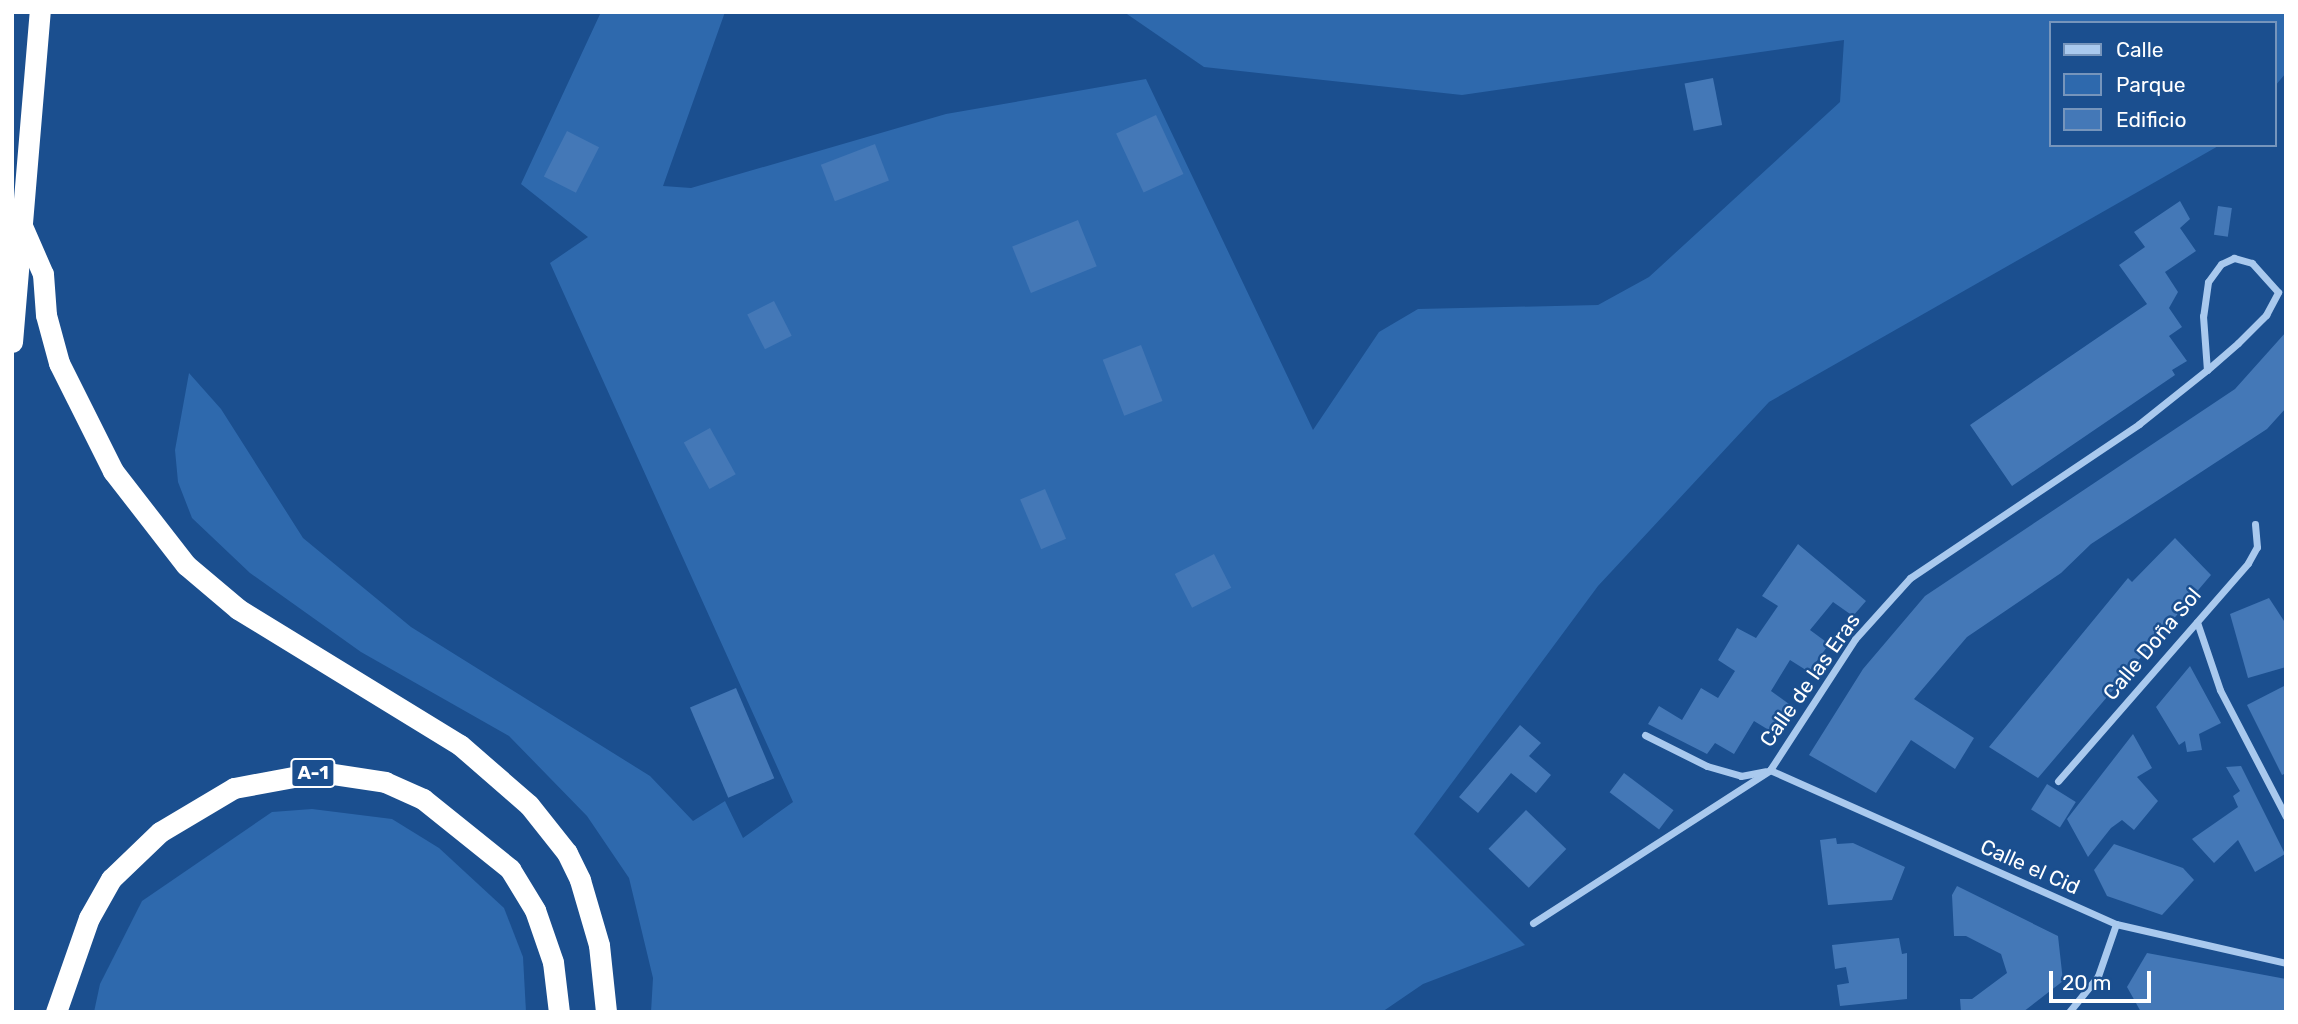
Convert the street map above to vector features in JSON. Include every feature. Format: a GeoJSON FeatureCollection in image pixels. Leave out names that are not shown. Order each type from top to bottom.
{"type":"FeatureCollection","features":[{"type":"Feature","properties":{"kind":"highway"},"geometry":{"type":"LineString","coordinates":[[12,342],[40,12]]}},
{"type":"Feature","properties":{"kind":"highway"},"geometry":{"type":"LineString","coordinates":[[22,226],[43,274],[46,315],[59,363],[113,471],[186,565],[222,597],[284,642],[460,745],[529,805],[561,844],[580,880],[600,944],[606,1012]]}},
{"type":"Feature","properties":{"kind":"highway","name":"A-1"},"geometry":{"type":"LineString","coordinates":[[56,1012],[94,909],[111,879],[160,832],[234,788],[320,772],[385,782],[423,799],[510,869],[535,911],[553,962],[559,1012]]}},
{"type":"Feature","properties":{"kind":"street","name":"Calle de las Eras"},"geometry":{"type":"LineString","coordinates":[[1533,923],[1770,770],[1855,639],[1910,578],[2139,424],[2207,370],[2266,314],[2278,292],[2252,263],[2234,258],[2221,264],[2208,282],[2203,316],[2207,370]]}},
{"type":"Feature","properties":{"kind":"street","name":"Calle Doña Sol"},"geometry":{"type":"LineString","coordinates":[[2058,780],[2248,563],[2256,547],[2255,524]]}},
{"type":"Feature","properties":{"kind":"street"},"geometry":{"type":"LineString","coordinates":[[2197,622],[2220,690],[2286,817]]}},
{"type":"Feature","properties":{"kind":"street"},"geometry":{"type":"LineString","coordinates":[[1645,735],[1707,766],[1741,776],[1770,770]]}},
{"type":"Feature","properties":{"kind":"street","name":"Calle el Cid"},"geometry":{"type":"LineString","coordinates":[[1770,770],[2116,924],[2286,963]]}},
{"type":"Feature","properties":{"kind":"street"},"geometry":{"type":"LineString","coordinates":[[2069,1012],[2098,976],[2116,924]]}},
{"type":"Feature","properties":{"kind":"green space"},"geometry":{"type":"Polygon","coordinates":[[[601,12],[725,12],[663,186],[691,188],[946,114],[1146,79],[1313,430],[1379,332],[1418,309],[1598,305],[1649,277],[1840,102],[1844,40],[1462,95],[1204,67],[1124,12],[2286,12],[2286,73],[2277,84],[2277,21],[2050,21],[2050,147],[2216,147],[1769,402],[1598,586],[1414,834],[1525,945],[1423,984],[1382,1012],[651,1012],[653,978],[629,878],[587,816],[509,736],[361,652],[250,573],[192,518],[178,482],[175,450],[189,373],[221,409],[303,538],[411,627],[650,776],[693,821],[725,801],[743,838],[793,802],[550,263],[588,237],[521,184],[601,12]]]}},
{"type":"Feature","properties":{"kind":"green space"},"geometry":{"type":"Polygon","coordinates":[[[312,809],[392,819],[439,848],[504,908],[523,957],[526,1012],[94,1012],[100,984],[142,901],[272,812],[312,809]]]}},
{"type":"Feature","properties":{"kind":"building"},"geometry":{"type":"Polygon","coordinates":[[[1713,78],[1722,125],[1694,131],[1685,84],[1713,78]]]}},
{"type":"Feature","properties":{"kind":"building"},"geometry":{"type":"Polygon","coordinates":[[[1156,115],[1183,174],[1144,193],[1116,134],[1156,115]]]}},
{"type":"Feature","properties":{"kind":"building"},"geometry":{"type":"Polygon","coordinates":[[[567,131],[599,147],[576,193],[544,176],[567,131]]]}},
{"type":"Feature","properties":{"kind":"building"},"geometry":{"type":"Polygon","coordinates":[[[875,144],[889,180],[835,201],[821,165],[875,144]]]}},
{"type":"Feature","properties":{"kind":"building"},"geometry":{"type":"Polygon","coordinates":[[[2180,201],[2190,219],[2180,228],[2196,251],[2165,272],[2178,292],[2169,308],[2182,327],[2169,336],[2187,361],[2172,370],[2175,375],[2012,486],[1970,425],[2147,304],[2119,265],[2145,247],[2134,232],[2180,201]]]}},
{"type":"Feature","properties":{"kind":"building"},"geometry":{"type":"Polygon","coordinates":[[[2218,206],[2232,208],[2228,237],[2214,235],[2218,206]]]}},
{"type":"Feature","properties":{"kind":"building"},"geometry":{"type":"Polygon","coordinates":[[[1078,220],[1097,266],[1031,293],[1012,247],[1078,220]]]}},
{"type":"Feature","properties":{"kind":"building"},"geometry":{"type":"Polygon","coordinates":[[[774,301],[792,336],[765,349],[747,315],[774,301]]]}},
{"type":"Feature","properties":{"kind":"building"},"geometry":{"type":"Polygon","coordinates":[[[2286,332],[2286,408],[2267,429],[2091,544],[2061,573],[1967,637],[1914,699],[1974,738],[1955,769],[1911,740],[1876,793],[1809,755],[1863,669],[1925,596],[2235,389],[2286,332]]]}},
{"type":"Feature","properties":{"kind":"building"},"geometry":{"type":"Polygon","coordinates":[[[1141,345],[1163,401],[1124,416],[1103,360],[1141,345]]]}},
{"type":"Feature","properties":{"kind":"building"},"geometry":{"type":"Polygon","coordinates":[[[710,428],[736,474],[709,489],[684,443],[710,428]]]}},
{"type":"Feature","properties":{"kind":"building"},"geometry":{"type":"Polygon","coordinates":[[[1045,489],[1066,539],[1041,549],[1020,500],[1045,489]]]}},
{"type":"Feature","properties":{"kind":"building"},"geometry":{"type":"Polygon","coordinates":[[[2175,538],[2211,575],[2038,778],[1989,747],[2128,578],[2132,582],[2175,538]]]}},
{"type":"Feature","properties":{"kind":"building"},"geometry":{"type":"Polygon","coordinates":[[[1798,544],[1866,601],[1853,616],[1833,602],[1810,630],[1829,644],[1809,672],[1790,660],[1771,691],[1789,704],[1772,732],[1754,721],[1734,754],[1715,743],[1707,754],[1648,724],[1659,706],[1682,720],[1701,688],[1718,698],[1735,671],[1718,660],[1737,628],[1756,638],[1778,606],[1762,596],[1798,544]]]}},
{"type":"Feature","properties":{"kind":"building"},"geometry":{"type":"Polygon","coordinates":[[[1214,554],[1231,588],[1192,608],[1175,574],[1214,554]]]}},
{"type":"Feature","properties":{"kind":"building"},"geometry":{"type":"Polygon","coordinates":[[[2269,598],[2286,624],[2286,667],[2248,678],[2230,614],[2269,598]]]}},
{"type":"Feature","properties":{"kind":"building"},"geometry":{"type":"Polygon","coordinates":[[[2190,666],[2221,723],[2199,734],[2202,750],[2187,752],[2185,741],[2179,745],[2156,707],[2190,666]]]}},
{"type":"Feature","properties":{"kind":"building"},"geometry":{"type":"Polygon","coordinates":[[[2286,685],[2286,773],[2282,775],[2247,705],[2286,685]]]}},
{"type":"Feature","properties":{"kind":"building"},"geometry":{"type":"Polygon","coordinates":[[[736,688],[774,778],[728,798],[690,708],[736,688]]]}},
{"type":"Feature","properties":{"kind":"building"},"geometry":{"type":"Polygon","coordinates":[[[1520,725],[1541,743],[1529,756],[1551,775],[1536,793],[1511,773],[1478,813],[1459,797],[1520,725]]]}},
{"type":"Feature","properties":{"kind":"building"},"geometry":{"type":"Polygon","coordinates":[[[2133,734],[2152,768],[2137,777],[2158,801],[2134,830],[2122,820],[2111,828],[2088,857],[2067,819],[2133,734]]]}},
{"type":"Feature","properties":{"kind":"building"},"geometry":{"type":"Polygon","coordinates":[[[2241,766],[2285,854],[2255,872],[2238,840],[2214,863],[2192,839],[2238,807],[2233,796],[2240,791],[2226,767],[2241,766]]]}},
{"type":"Feature","properties":{"kind":"building"},"geometry":{"type":"Polygon","coordinates":[[[1624,773],[1674,810],[1659,829],[1610,792],[1624,773]]]}},
{"type":"Feature","properties":{"kind":"building"},"geometry":{"type":"Polygon","coordinates":[[[2047,784],[2076,802],[2060,827],[2031,809],[2047,784]]]}},
{"type":"Feature","properties":{"kind":"building"},"geometry":{"type":"Polygon","coordinates":[[[1526,810],[1566,849],[1529,888],[1488,849],[1526,810]]]}},
{"type":"Feature","properties":{"kind":"building"},"geometry":{"type":"Polygon","coordinates":[[[1836,838],[1837,844],[1853,843],[1905,867],[1892,900],[1828,905],[1820,840],[1836,838]]]}},
{"type":"Feature","properties":{"kind":"building"},"geometry":{"type":"Polygon","coordinates":[[[2114,844],[2183,868],[2194,880],[2162,915],[2107,896],[2094,870],[2114,844]]]}},
{"type":"Feature","properties":{"kind":"building"},"geometry":{"type":"Polygon","coordinates":[[[1957,886],[2058,936],[2063,981],[2023,1012],[1961,1012],[1960,999],[1972,999],[2007,973],[2001,954],[1966,936],[1954,936],[1952,895],[1957,886]]]}},
{"type":"Feature","properties":{"kind":"building"},"geometry":{"type":"Polygon","coordinates":[[[1899,938],[1902,954],[1907,953],[1907,999],[1840,1006],[1837,985],[1849,983],[1846,967],[1835,969],[1832,945],[1899,938]]]}},
{"type":"Feature","properties":{"kind":"building"},"geometry":{"type":"Polygon","coordinates":[[[2147,953],[2286,979],[2286,1012],[2141,1012],[2127,987],[2147,953]]]}}]}
